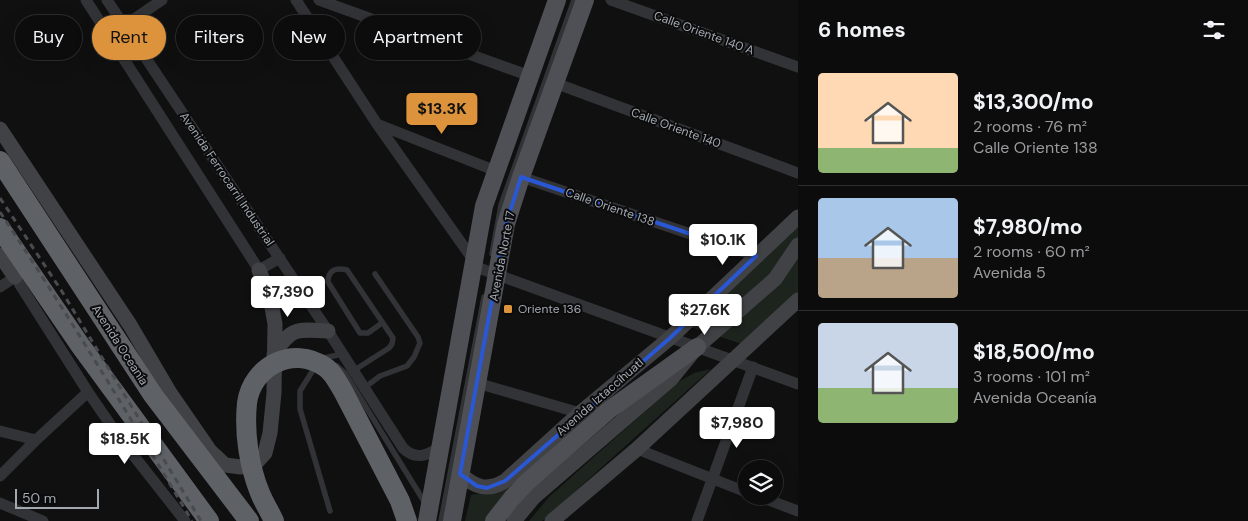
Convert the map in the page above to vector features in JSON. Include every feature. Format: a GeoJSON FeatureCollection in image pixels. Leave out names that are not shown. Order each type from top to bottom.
{"type":"FeatureCollection","features":[{"type":"Feature","properties":{"kind":"highway","name":"Avenida Oceanía"},"geometry":{"type":"LineString","coordinates":[[0,161],[153,395],[249,521]]}},
{"type":"Feature","properties":{"kind":"highway"},"geometry":{"type":"LineString","coordinates":[[0,228],[80,344],[209,521]]}},
{"type":"Feature","properties":{"kind":"highway"},"geometry":{"type":"LineString","coordinates":[[7,282],[25,277],[56,319],[80,344]]}},
{"type":"Feature","properties":{"kind":"highway"},"geometry":{"type":"LineString","coordinates":[[274,521],[260,493],[250,458],[247,403],[251,390],[268,368],[279,360],[295,358],[310,360],[325,367],[334,377],[400,501],[407,521]]}},
{"type":"Feature","properties":{"kind":"main road","name":"Avenida Norte 17"},"geometry":{"type":"LineString","coordinates":[[452,521],[477,383],[486,272],[484,206],[557,0]]}},
{"type":"Feature","properties":{"kind":"main road","name":"Avenida Norte 17"},"geometry":{"type":"LineString","coordinates":[[432,518],[442,446],[486,272],[506,224],[585,0]]}},
{"type":"Feature","properties":{"kind":"main road","name":"Avenida Oceanía"},"geometry":{"type":"LineString","coordinates":[[0,129],[130,325],[170,393],[210,451],[225,465],[241,467],[255,464],[265,454],[270,433],[274,393],[274,355]]}},
{"type":"Feature","properties":{"kind":"main road","name":"Avenida Iztaccíhuatl"},"geometry":{"type":"LineString","coordinates":[[460,474],[477,486],[487,488],[499,485],[670,338],[798,217]]}},
{"type":"Feature","properties":{"kind":"main road"},"geometry":{"type":"LineString","coordinates":[[494,521],[526,483],[609,410],[697,347],[775,279],[798,245]]}},
{"type":"Feature","properties":{"kind":"main road"},"geometry":{"type":"LineString","coordinates":[[0,257],[7,282]]}},
{"type":"Feature","properties":{"kind":"main road"},"geometry":{"type":"LineString","coordinates":[[259,270],[271,302],[274,324],[274,355]]}},
{"type":"Feature","properties":{"kind":"main road"},"geometry":{"type":"LineString","coordinates":[[552,521],[637,449],[798,300]]}},
{"type":"Feature","properties":{"kind":"main road"},"geometry":{"type":"LineString","coordinates":[[274,355],[283,339],[294,332],[306,330],[328,331]]}},
{"type":"Feature","properties":{"kind":"main road"},"geometry":{"type":"LineString","coordinates":[[514,521],[534,498],[671,379],[697,347]]}},
{"type":"Feature","properties":{"kind":"street","name":"Avenida Ferrocarril Industrial"},"geometry":{"type":"LineString","coordinates":[[86,0],[96,15]]}},
{"type":"Feature","properties":{"kind":"street","name":"Avenida Ferrocarril Industrial"},"geometry":{"type":"LineString","coordinates":[[107,0],[117,15]]}},
{"type":"Feature","properties":{"kind":"street"},"geometry":{"type":"LineString","coordinates":[[140,15],[162,0]]}},
{"type":"Feature","properties":{"kind":"street"},"geometry":{"type":"LineString","coordinates":[[296,0],[377,124],[486,272],[798,384]]}},
{"type":"Feature","properties":{"kind":"street"},"geometry":{"type":"LineString","coordinates":[[319,0],[530,76]]}},
{"type":"Feature","properties":{"kind":"street","name":"Calle Oriente 140 A"},"geometry":{"type":"LineString","coordinates":[[611,0],[798,67]]}},
{"type":"Feature","properties":{"kind":"street","name":"Avenida Ferrocarril Industrial"},"geometry":{"type":"LineString","coordinates":[[124,60],[259,270]]}},
{"type":"Feature","properties":{"kind":"street","name":"Avenida Ferrocarril Industrial"},"geometry":{"type":"LineString","coordinates":[[147,60],[407,451],[422,456],[434,452],[442,446]]}},
{"type":"Feature","properties":{"kind":"street","name":"Calle Oriente 140"},"geometry":{"type":"LineString","coordinates":[[555,83],[798,173]]}},
{"type":"Feature","properties":{"kind":"street"},"geometry":{"type":"LineString","coordinates":[[377,124],[496,170]]}},
{"type":"Feature","properties":{"kind":"street","name":"Calle Oriente 138"},"geometry":{"type":"LineString","coordinates":[[521,177],[756,256]]}},
{"type":"Feature","properties":{"kind":"street"},"geometry":{"type":"LineString","coordinates":[[259,270],[280,258]]}},
{"type":"Feature","properties":{"kind":"street"},"geometry":{"type":"LineString","coordinates":[[7,282],[119,437],[185,521]]}},
{"type":"Feature","properties":{"kind":"street"},"geometry":{"type":"LineString","coordinates":[[697,521],[753,367]]}},
{"type":"Feature","properties":{"kind":"street"},"geometry":{"type":"LineString","coordinates":[[477,383],[580,414]]}},
{"type":"Feature","properties":{"kind":"street"},"geometry":{"type":"LineString","coordinates":[[0,476],[88,392]]}},
{"type":"Feature","properties":{"kind":"street"},"geometry":{"type":"LineString","coordinates":[[0,431],[36,440]]}},
{"type":"Feature","properties":{"kind":"street"},"geometry":{"type":"LineString","coordinates":[[637,449],[738,489]]}},
{"type":"Feature","properties":{"kind":"street"},"geometry":{"type":"LineString","coordinates":[[0,503],[43,521]]}},
{"type":"Feature","properties":{"kind":"street"},"geometry":{"type":"LineString","coordinates":[[782,505],[798,511]]}},
{"type":"Feature","properties":{"kind":"lane"},"geometry":{"type":"LineString","coordinates":[[486,272],[487,224],[495,190],[563,0]]}},
{"type":"Feature","properties":{"kind":"lane"},"geometry":{"type":"LineString","coordinates":[[432,518],[501,205],[574,0]]}},
{"type":"Feature","properties":{"kind":"lane"},"geometry":{"type":"LineString","coordinates":[[353,371],[389,348],[393,338],[347,270],[335,269],[330,272],[328,282],[360,333],[368,333],[382,323]]}},
{"type":"Feature","properties":{"kind":"lane"},"geometry":{"type":"LineString","coordinates":[[364,388],[380,376],[407,366],[414,357],[420,343],[418,337],[375,274]]}},
{"type":"Feature","properties":{"kind":"lane"},"geometry":{"type":"LineString","coordinates":[[432,518],[485,290]]}},
{"type":"Feature","properties":{"kind":"lane"},"geometry":{"type":"LineString","coordinates":[[330,511],[300,409],[300,391],[318,361],[324,357],[342,354]]}},
{"type":"Feature","properties":{"kind":"lane"},"geometry":{"type":"LineString","coordinates":[[318,361],[333,364],[345,373],[432,518]]}},
{"type":"Feature","properties":{"kind":"highlighted area"},"geometry":{"type":"Polygon","coordinates":[[[521,177],[756,256],[670,338],[505,481],[487,488],[477,486],[460,474],[506,224],[521,177]]]}},
{"type":"Feature","properties":{"kind":"shaded area"},"geometry":{"type":"Polygon","coordinates":[[[798,224],[798,296],[742,344],[690,327],[798,224]]]}},
{"type":"Feature","properties":{"kind":"shaded area"},"geometry":{"type":"Polygon","coordinates":[[[711,369],[542,521],[529,521],[549,497],[678,382],[694,373],[711,369]]]}},
{"type":"Feature","properties":{"kind":"shaded area"},"geometry":{"type":"Polygon","coordinates":[[[519,483],[486,521],[465,521],[471,495],[495,491],[519,483]]]}},
{"type":"Feature","properties":{"kind":"railway"},"geometry":{"type":"LineString","coordinates":[[0,198],[61,290],[201,521]]}},
{"type":"Feature","properties":{"kind":"railway"},"geometry":{"type":"LineString","coordinates":[[0,212],[98,365],[192,521]]}},
{"type":"Feature","properties":{"kind":"place","name":"Oriente 136"},"geometry":{"type":"Point","coordinates":[508,309]}}]}
